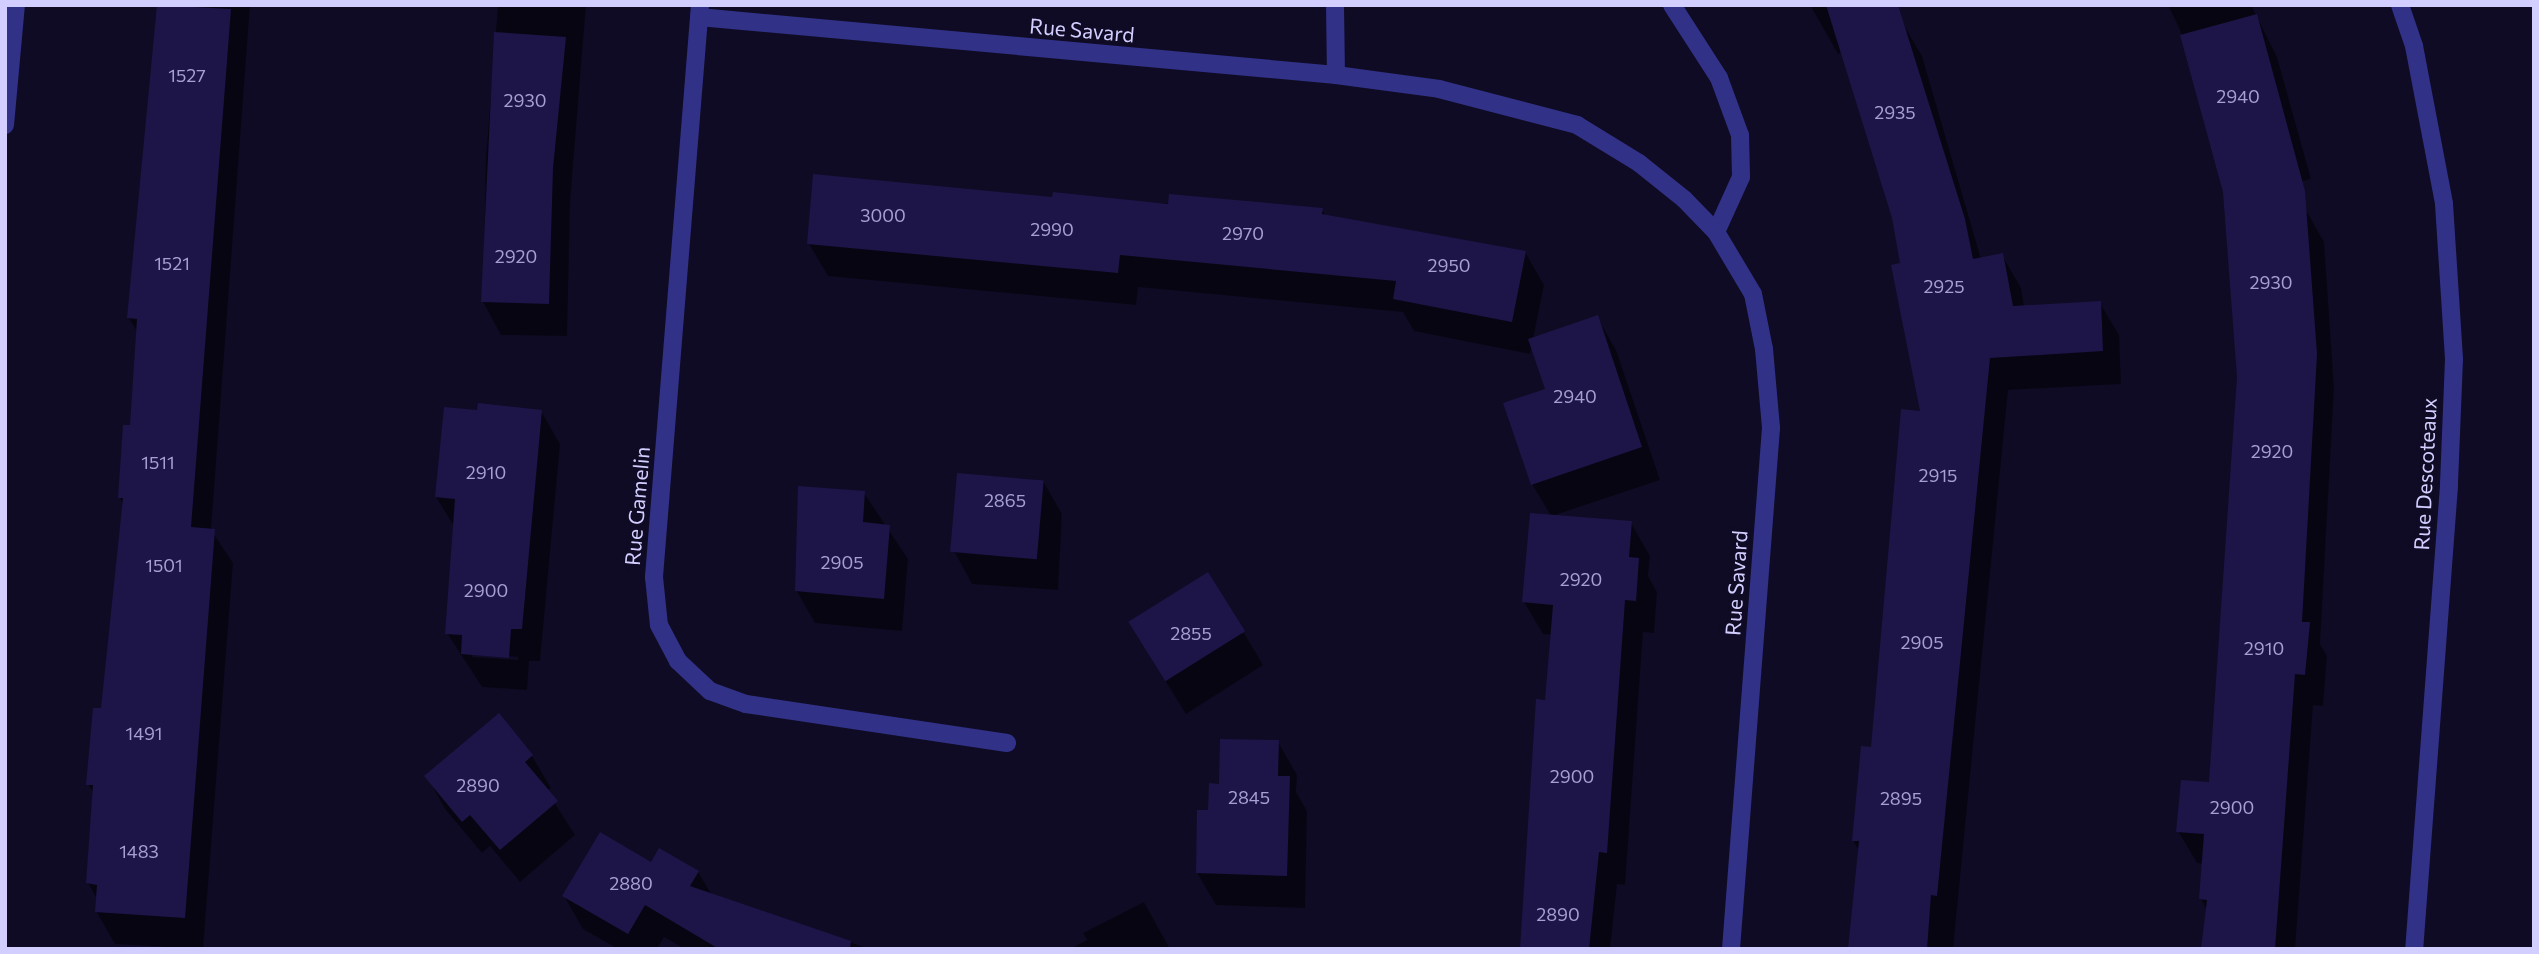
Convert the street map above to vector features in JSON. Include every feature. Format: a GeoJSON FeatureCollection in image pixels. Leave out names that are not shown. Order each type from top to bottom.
{"type":"FeatureCollection","features":[{"type":"Feature","properties":{"kind":"street"},"geometry":{"type":"LineString","coordinates":[[5,125],[16,5]]}},
{"type":"Feature","properties":{"kind":"street"},"geometry":{"type":"LineString","coordinates":[[1335,5],[1336,75]]}},
{"type":"Feature","properties":{"kind":"street"},"geometry":{"type":"LineString","coordinates":[[1672,5],[1719,78],[1740,135],[1741,177],[1716,232]]}},
{"type":"Feature","properties":{"kind":"street","name":"Rue Descoteaux"},"geometry":{"type":"LineString","coordinates":[[2400,5],[2414,46],[2444,204],[2454,359],[2449,486],[2414,949]]}},
{"type":"Feature","properties":{"kind":"street","name":"Rue Savard"},"geometry":{"type":"LineString","coordinates":[[700,11],[1336,75],[1439,89],[1577,125],[1639,163],[1716,232],[1753,294],[1764,349],[1771,428],[1731,949]]}},
{"type":"Feature","properties":{"kind":"street","name":"Rue Gamelin"},"geometry":{"type":"LineString","coordinates":[[700,11],[654,577],[659,625],[678,661],[710,691],[746,704],[1007,743]]}},
{"type":"Feature","properties":{"kind":"building"},"geometry":{"type":"Polygon","coordinates":[[[157,5],[231,9],[191,527],[215,529],[185,918],[95,912],[97,885],[86,883],[93,785],[86,785],[93,708],[101,708],[123,498],[118,498],[123,425],[130,425],[137,319],[127,318],[157,5]]]}},
{"type":"Feature","properties":{"kind":"building"},"geometry":{"type":"Polygon","coordinates":[[[1826,5],[1898,5],[1965,219],[1973,259],[2003,253],[2013,306],[2101,301],[2103,351],[1990,358],[1937,896],[1931,895],[1927,949],[1848,949],[1859,841],[1852,841],[1861,746],[1871,747],[1901,409],[1920,411],[1891,265],[1900,263],[1892,218],[1826,5]]]}},
{"type":"Feature","properties":{"kind":"building"},"geometry":{"type":"Polygon","coordinates":[[[2257,14],[2305,191],[2317,354],[2302,622],[2310,622],[2305,675],[2295,674],[2275,949],[2201,949],[2207,900],[2199,899],[2204,834],[2176,832],[2181,780],[2209,782],[2237,377],[2223,192],[2180,35],[2257,14]]]}},
{"type":"Feature","properties":{"kind":"building"},"geometry":{"type":"Polygon","coordinates":[[[494,32],[566,37],[553,168],[549,304],[481,302],[494,32]]]}},
{"type":"Feature","properties":{"kind":"building"},"geometry":{"type":"Polygon","coordinates":[[[813,174],[1052,197],[1053,192],[1168,204],[1169,194],[1323,208],[1322,214],[1526,251],[1512,322],[1393,299],[1396,281],[1120,255],[1118,273],[807,244],[813,174]]]}},
{"type":"Feature","properties":{"kind":"building"},"geometry":{"type":"Polygon","coordinates":[[[1598,315],[1642,447],[1531,485],[1503,403],[1545,389],[1528,339],[1598,315]]]}},
{"type":"Feature","properties":{"kind":"building"},"geometry":{"type":"Polygon","coordinates":[[[478,403],[542,410],[522,629],[511,629],[509,658],[461,654],[462,635],[445,634],[455,499],[435,497],[444,407],[477,410],[478,403]]]}},
{"type":"Feature","properties":{"kind":"building"},"geometry":{"type":"Polygon","coordinates":[[[957,473],[1044,481],[1037,559],[950,552],[957,473]]]}},
{"type":"Feature","properties":{"kind":"building"},"geometry":{"type":"Polygon","coordinates":[[[798,486],[865,491],[863,522],[890,525],[884,599],[795,591],[798,486]]]}},
{"type":"Feature","properties":{"kind":"building"},"geometry":{"type":"Polygon","coordinates":[[[1530,513],[1632,521],[1629,557],[1639,558],[1636,601],[1625,600],[1607,853],[1599,852],[1589,949],[1520,949],[1536,699],[1545,700],[1553,605],[1522,602],[1530,513]]]}},
{"type":"Feature","properties":{"kind":"building"},"geometry":{"type":"Polygon","coordinates":[[[1208,572],[1245,631],[1165,681],[1128,622],[1208,572]]]}},
{"type":"Feature","properties":{"kind":"building"},"geometry":{"type":"Polygon","coordinates":[[[499,713],[533,755],[525,762],[558,801],[500,850],[470,815],[462,822],[424,776],[499,713]]]}},
{"type":"Feature","properties":{"kind":"building"},"geometry":{"type":"Polygon","coordinates":[[[1220,739],[1279,740],[1278,776],[1290,776],[1287,876],[1196,873],[1197,810],[1208,810],[1209,783],[1219,784],[1220,739]]]}},
{"type":"Feature","properties":{"kind":"building"},"geometry":{"type":"Polygon","coordinates":[[[600,832],[651,862],[659,848],[699,871],[690,886],[851,941],[850,949],[719,949],[645,905],[628,934],[562,896],[600,832]]]}}]}
